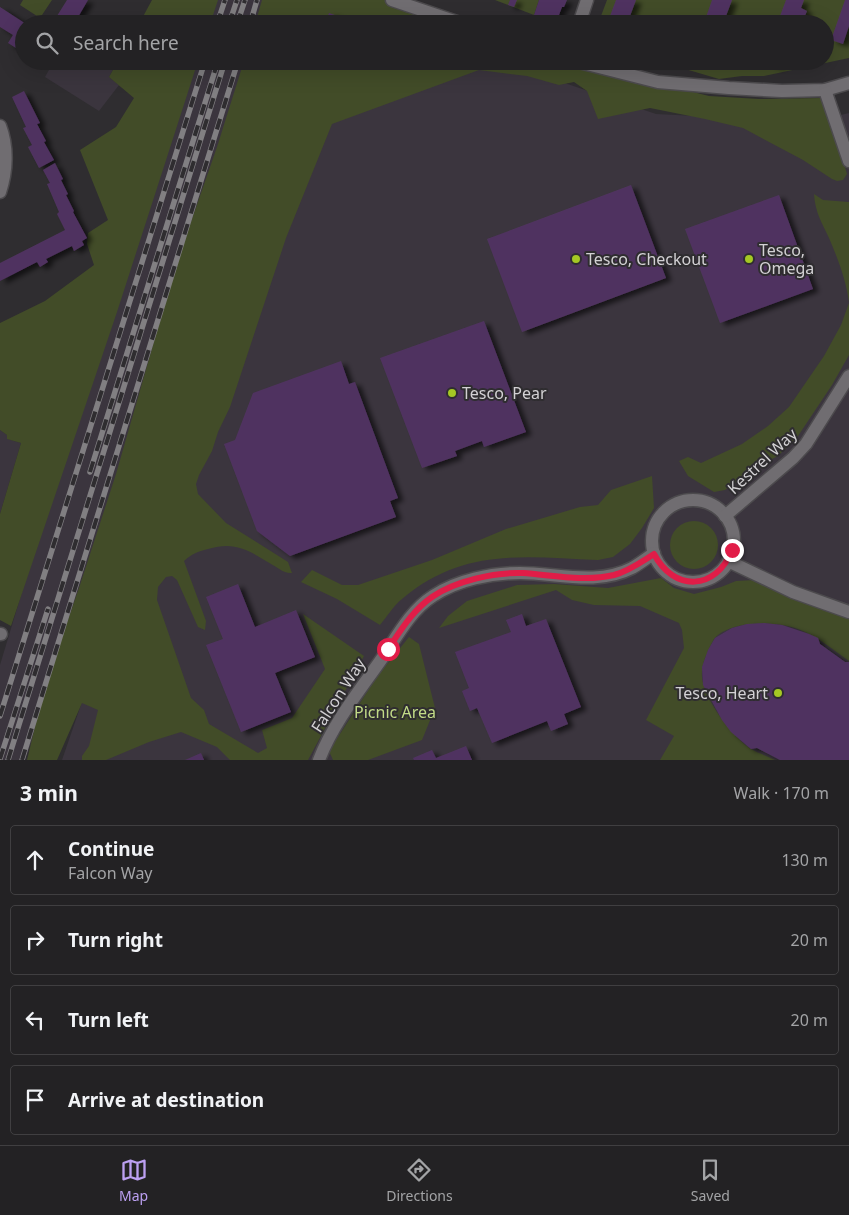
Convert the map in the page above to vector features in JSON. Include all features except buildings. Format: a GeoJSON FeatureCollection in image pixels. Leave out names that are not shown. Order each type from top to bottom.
{"type":"FeatureCollection","features":[{"type":"Feature","properties":{"kind":"street"},"geometry":{"type":"LineString","coordinates":[[392,0],[436,15]]}},
{"type":"Feature","properties":{"kind":"street"},"geometry":{"type":"LineString","coordinates":[[582,15],[588,0]]}},
{"type":"Feature","properties":{"kind":"street"},"geometry":{"type":"LineString","coordinates":[[611,70],[658,82],[782,91],[825,90],[849,83]]}},
{"type":"Feature","properties":{"kind":"street"},"geometry":{"type":"LineString","coordinates":[[825,90],[849,161]]}},
{"type":"Feature","properties":{"kind":"street"},"geometry":{"type":"LineString","coordinates":[[0,126],[5,148],[6,166],[0,192]]}},
{"type":"Feature","properties":{"kind":"street","name":"Kestrel Way"},"geometry":{"type":"LineString","coordinates":[[725,516],[793,458],[806,444],[849,376]]}},
{"type":"Feature","properties":{"kind":"street"},"geometry":{"type":"LineString","coordinates":[[693,500],[705,502],[725,516],[731,527],[734,538],[728,561],[720,572],[708,579],[695,582],[682,580],[670,575],[660,565],[654,554],[652,541],[654,528],[660,517],[669,508],[680,502],[693,500]]}},
{"type":"Feature","properties":{"kind":"street","name":"Falcon Way"},"geometry":{"type":"LineString","coordinates":[[319,760],[325,745],[367,679],[413,613],[433,596],[458,585],[488,576],[520,573],[581,578],[613,575],[631,568],[654,554]]}},
{"type":"Feature","properties":{"kind":"street"},"geometry":{"type":"LineString","coordinates":[[728,561],[793,592],[849,612]]}},
{"type":"Feature","properties":{"kind":"shaded area"},"geometry":{"type":"Polygon","coordinates":[[[201,0],[272,0],[268,15],[197,15],[201,0]]]}},
{"type":"Feature","properties":{"kind":"shaded area"},"geometry":{"type":"Polygon","coordinates":[[[49,70],[113,70],[109,77],[119,85],[99,111],[45,77],[49,70]]]}},
{"type":"Feature","properties":{"kind":"shaded area"},"geometry":{"type":"Polygon","coordinates":[[[179,70],[251,70],[63,656],[25,760],[0,760],[0,665],[179,70]]]}},
{"type":"Feature","properties":{"kind":"shaded area"},"geometry":{"type":"Polygon","coordinates":[[[464,70],[523,70],[656,114],[812,122],[849,113],[849,760],[62,760],[83,699],[169,526],[331,119],[464,70]]]}},
{"type":"Feature","properties":{"kind":"shaded area"},"geometry":{"type":"Polygon","coordinates":[[[0,430],[7,435],[8,439],[21,443],[0,514],[0,430]]]}},
{"type":"Feature","properties":{"kind":"green space"},"geometry":{"type":"Polygon","coordinates":[[[23,0],[52,0],[42,15],[35,15],[20,5],[23,0]]]}},
{"type":"Feature","properties":{"kind":"green space"},"geometry":{"type":"Polygon","coordinates":[[[152,0],[218,0],[213,15],[144,15],[152,0]]]}},
{"type":"Feature","properties":{"kind":"green space"},"geometry":{"type":"Polygon","coordinates":[[[262,0],[404,0],[452,15],[258,15],[262,0]]]}},
{"type":"Feature","properties":{"kind":"green space"},"geometry":{"type":"Polygon","coordinates":[[[495,0],[539,0],[534,15],[495,0]]]}},
{"type":"Feature","properties":{"kind":"green space"},"geometry":{"type":"Polygon","coordinates":[[[607,0],[849,0],[849,58],[834,61],[834,15],[601,15],[607,0]]]}},
{"type":"Feature","properties":{"kind":"green space"},"geometry":{"type":"Polygon","coordinates":[[[113,70],[195,70],[117,312],[11,626],[0,620],[0,514],[21,443],[7,439],[7,435],[0,430],[0,323],[45,301],[94,265],[87,244],[88,233],[108,220],[80,150],[116,127],[134,98],[109,77],[113,70]]]}},
{"type":"Feature","properties":{"kind":"green space"},"geometry":{"type":"Polygon","coordinates":[[[241,70],[479,70],[332,124],[286,238],[230,407],[196,484],[198,494],[226,523],[288,562],[292,573],[283,571],[241,548],[218,547],[190,556],[184,561],[206,621],[205,630],[198,627],[177,580],[172,576],[166,577],[158,587],[157,600],[191,698],[204,710],[209,724],[258,753],[267,748],[262,730],[292,718],[325,669],[303,614],[364,656],[308,760],[230,760],[217,747],[181,732],[149,742],[106,760],[82,760],[82,756],[89,746],[98,710],[82,703],[57,760],[27,760],[52,656],[59,646],[116,474],[176,265],[241,70]]]}},
{"type":"Feature","properties":{"kind":"green space"},"geometry":{"type":"Polygon","coordinates":[[[479,70],[619,70],[709,96],[759,99],[824,98],[847,174],[843,180],[837,181],[803,160],[743,128],[705,119],[650,108],[598,119],[587,91],[574,82],[559,85],[527,76],[479,70]]]}},
{"type":"Feature","properties":{"kind":"green space"},"geometry":{"type":"Polygon","coordinates":[[[688,70],[792,70],[764,76],[719,79],[688,70]]]}},
{"type":"Feature","properties":{"kind":"green space"},"geometry":{"type":"Polygon","coordinates":[[[814,194],[823,200],[849,202],[849,302],[841,270],[817,212],[814,194]]]}},
{"type":"Feature","properties":{"kind":"green space"},"geometry":{"type":"Polygon","coordinates":[[[849,303],[849,355],[832,385],[798,436],[778,456],[758,466],[725,490],[714,492],[688,476],[679,461],[688,457],[701,463],[742,444],[768,426],[789,407],[824,356],[841,325],[849,303]]]}},
{"type":"Feature","properties":{"kind":"green space"},"geometry":{"type":"Polygon","coordinates":[[[652,476],[654,508],[630,544],[613,557],[598,560],[520,557],[472,563],[448,571],[425,582],[399,602],[380,625],[337,599],[301,582],[312,570],[342,585],[358,585],[432,560],[506,529],[580,507],[598,505],[611,490],[652,476]]]}},
{"type":"Feature","properties":{"kind":"green space"},"geometry":{"type":"Polygon","coordinates":[[[689,521],[699,521],[711,528],[718,540],[718,550],[711,562],[699,569],[689,569],[681,565],[674,558],[670,550],[670,540],[674,532],[681,525],[689,521]]]}},
{"type":"Feature","properties":{"kind":"green space"},"geometry":{"type":"Polygon","coordinates":[[[661,578],[674,588],[694,594],[736,581],[755,580],[849,617],[849,661],[812,635],[789,626],[766,624],[742,625],[721,633],[714,639],[703,663],[702,674],[704,686],[711,702],[730,729],[744,744],[775,760],[660,760],[674,736],[646,720],[684,648],[682,630],[679,623],[640,606],[594,605],[572,600],[556,590],[439,628],[448,616],[467,601],[517,585],[554,584],[608,588],[661,578]]]}},
{"type":"Feature","properties":{"kind":"green space","name":"Picnic Area"},"geometry":{"type":"Polygon","coordinates":[[[409,637],[419,644],[435,708],[422,740],[368,760],[333,760],[329,751],[376,678],[409,637]]]}},
{"type":"Feature","properties":{"kind":"railway"},"geometry":{"type":"LineString","coordinates":[[220,15],[225,0]]}},
{"type":"Feature","properties":{"kind":"railway"},"geometry":{"type":"LineString","coordinates":[[232,15],[237,0]]}},
{"type":"Feature","properties":{"kind":"railway"},"geometry":{"type":"LineString","coordinates":[[240,15],[245,0]]}},
{"type":"Feature","properties":{"kind":"railway"},"geometry":{"type":"LineString","coordinates":[[253,15],[257,0]]}},
{"type":"Feature","properties":{"kind":"railway"},"geometry":{"type":"LineString","coordinates":[[0,716],[202,70]]}},
{"type":"Feature","properties":{"kind":"railway"},"geometry":{"type":"LineString","coordinates":[[90,472],[215,70]]}},
{"type":"Feature","properties":{"kind":"railway"},"geometry":{"type":"LineString","coordinates":[[8,760],[222,70]]}},
{"type":"Feature","properties":{"kind":"railway"},"geometry":{"type":"LineString","coordinates":[[22,760],[235,70]]}},
{"type":"Feature","properties":{"kind":"railway"},"geometry":{"type":"LineString","coordinates":[[0,759],[48,609]]}},
{"type":"Feature","properties":{"kind":"place","name":"Tesco, Checkout"},"geometry":{"type":"Point","coordinates":[576,259]}},
{"type":"Feature","properties":{"kind":"place","name":"Tesco, Omega"},"geometry":{"type":"Point","coordinates":[749,259]}},
{"type":"Feature","properties":{"kind":"place","name":"Tesco, Pear"},"geometry":{"type":"Point","coordinates":[452,393]}},
{"type":"Feature","properties":{"kind":"place","name":"Tesco, Heart"},"geometry":{"type":"Point","coordinates":[778,693]}},
{"type":"Feature","properties":{"kind":"route"},"geometry":{"type":"LineString","coordinates":[[388,649],[413,613],[433,596],[458,585],[488,576],[520,573],[581,578],[613,575],[631,568],[654,554],[660,565],[670,575],[682,580],[695,582],[708,579],[720,572],[728,561],[732,550]]}}]}
